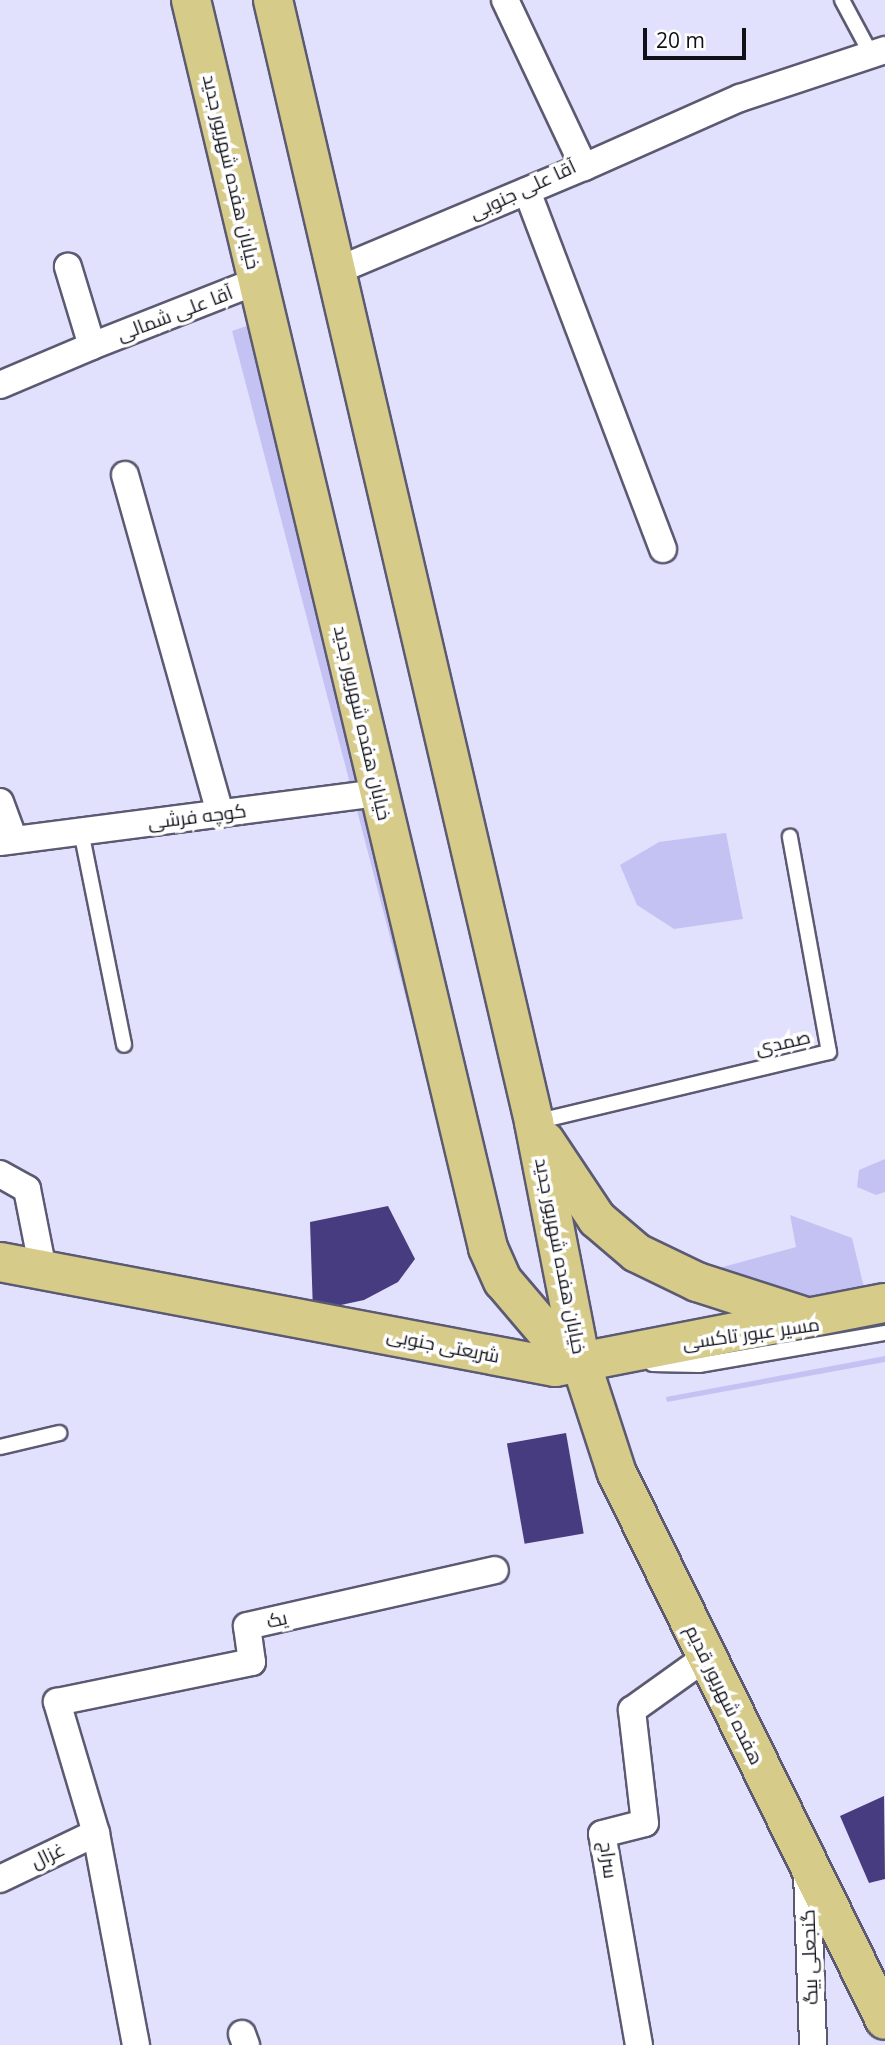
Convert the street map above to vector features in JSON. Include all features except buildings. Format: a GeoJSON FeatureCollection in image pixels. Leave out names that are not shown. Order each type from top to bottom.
{"type":"FeatureCollection","features":[{"type":"Feature","properties":{"kind":"main road","name":"خیابان هفده شهریور جدید"},"geometry":{"type":"LineString","coordinates":[[191,0],[488,1248],[510,1290],[555,1342],[580,1363]]}},
{"type":"Feature","properties":{"kind":"main road","name":"خیابان هفده شهریور جدید"},"geometry":{"type":"LineString","coordinates":[[273,0],[534,1122],[580,1363]]}},
{"type":"Feature","properties":{"kind":"main road"},"geometry":{"type":"LineString","coordinates":[[534,1122],[597,1219],[636,1253],[696,1282],[802,1316]]}},
{"type":"Feature","properties":{"kind":"main road","name":"شریعتی جنوبی"},"geometry":{"type":"LineString","coordinates":[[0,1262],[555,1367],[802,1316],[885,1303]]}},
{"type":"Feature","properties":{"kind":"main road","name":"هفده شهریور قدیم"},"geometry":{"type":"LineString","coordinates":[[580,1363],[616,1472],[807,1868],[885,2020]]}},
{"type":"Feature","properties":{"kind":"street","name":"آقا علی جنوبی"},"geometry":{"type":"LineString","coordinates":[[336,271],[584,167],[505,0]]}},
{"type":"Feature","properties":{"kind":"street"},"geometry":{"type":"LineString","coordinates":[[584,167],[740,98],[878,52]]}},
{"type":"Feature","properties":{"kind":"street"},"geometry":{"type":"LineString","coordinates":[[527,191],[663,549]]}},
{"type":"Feature","properties":{"kind":"street"},"geometry":{"type":"LineString","coordinates":[[68,267],[92,346]]}},
{"type":"Feature","properties":{"kind":"street","name":"آقا علی شمالی"},"geometry":{"type":"LineString","coordinates":[[0,385],[257,281]]}},
{"type":"Feature","properties":{"kind":"street"},"geometry":{"type":"LineString","coordinates":[[125,475],[220,814]]}},
{"type":"Feature","properties":{"kind":"street","name":"کوچه فرشی"},"geometry":{"type":"LineString","coordinates":[[7,841],[379,793]]}},
{"type":"Feature","properties":{"kind":"street"},"geometry":{"type":"LineString","coordinates":[[0,802],[7,841]]}},
{"type":"Feature","properties":{"kind":"street"},"geometry":{"type":"LineString","coordinates":[[0,1174],[27,1189],[43,1270]]}},
{"type":"Feature","properties":{"kind":"street","name":"یک"},"geometry":{"type":"LineString","coordinates":[[96,1833],[57,1702],[252,1662],[247,1626],[495,1570]]}},
{"type":"Feature","properties":{"kind":"street","name":"سراج"},"geometry":{"type":"LineString","coordinates":[[639,2045],[602,1834],[645,1823],[632,1710],[705,1658]]}},
{"type":"Feature","properties":{"kind":"street"},"geometry":{"type":"LineString","coordinates":[[96,1833],[136,2045]]}},
{"type":"Feature","properties":{"kind":"street","name":"غزال"},"geometry":{"type":"LineString","coordinates":[[0,1879],[96,1833]]}},
{"type":"Feature","properties":{"kind":"street","name":"گنجعلی بیگ"},"geometry":{"type":"LineString","coordinates":[[807,1868],[813,2045]]}},
{"type":"Feature","properties":{"kind":"lane"},"geometry":{"type":"LineString","coordinates":[[842,0],[878,52]]}},
{"type":"Feature","properties":{"kind":"lane"},"geometry":{"type":"LineString","coordinates":[[81,831],[124,1045]]}},
{"type":"Feature","properties":{"kind":"lane","name":"صمدی"},"geometry":{"type":"LineString","coordinates":[[534,1122],[829,1052],[790,837]]}},
{"type":"Feature","properties":{"kind":"lane","name":"مسیر عبور تاکسی"},"geometry":{"type":"LineString","coordinates":[[580,1363],[699,1365],[885,1333]]}},
{"type":"Feature","properties":{"kind":"lane"},"geometry":{"type":"LineString","coordinates":[[0,1447],[59,1433]]}},
{"type":"Feature","properties":{"kind":"shaded area"},"geometry":{"type":"Polygon","coordinates":[[[261,321],[463,1217],[232,331],[261,321]]]}},
{"type":"Feature","properties":{"kind":"shaded area"},"geometry":{"type":"Polygon","coordinates":[[[726,833],[743,919],[674,929],[637,905],[620,865],[659,842],[726,833]]]}},
{"type":"Feature","properties":{"kind":"shaded area"},"geometry":{"type":"Polygon","coordinates":[[[885,1159],[885,1192],[876,1195],[857,1187],[859,1170],[885,1159]]]}},
{"type":"Feature","properties":{"kind":"shaded area"},"geometry":{"type":"Polygon","coordinates":[[[790,1215],[852,1238],[868,1304],[802,1316],[701,1273],[796,1247],[790,1215]]]}},
{"type":"Feature","properties":{"kind":"shaded area"},"geometry":{"type":"Polygon","coordinates":[[[885,1356],[885,1362],[667,1402],[666,1397],[885,1356]]]}}]}
